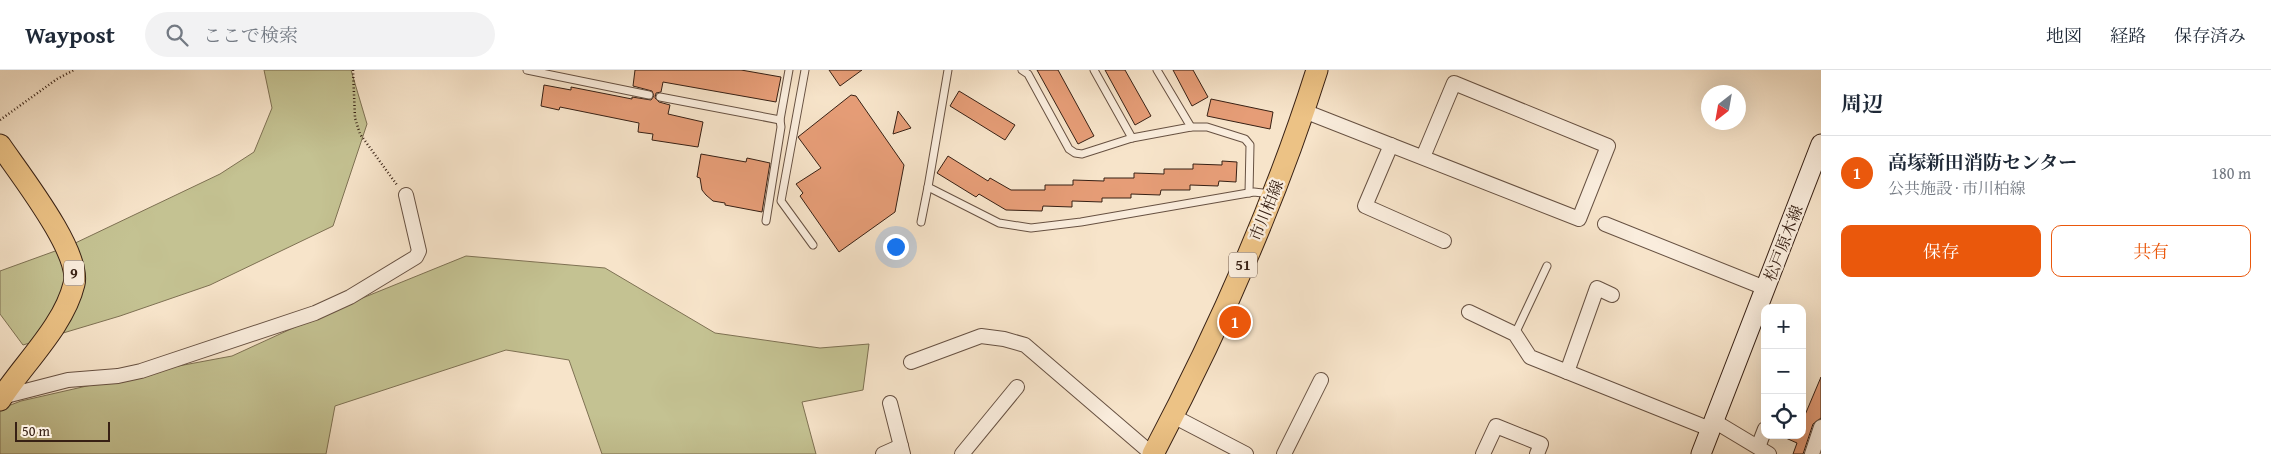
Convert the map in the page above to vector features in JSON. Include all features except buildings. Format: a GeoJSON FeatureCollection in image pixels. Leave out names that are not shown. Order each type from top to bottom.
{"type":"FeatureCollection","features":[{"type":"Feature","properties":{"kind":"main road","name":"市川柏線"},"geometry":{"type":"LineString","coordinates":[[1152,454],[1173,416],[1224,311],[1274,195],[1317,70]]}},
{"type":"Feature","properties":{"kind":"main road","name":"松戸原木線"},"geometry":{"type":"LineString","coordinates":[[1701,454],[1821,144]]}},
{"type":"Feature","properties":{"kind":"main road","name":"9"},"geometry":{"type":"LineString","coordinates":[[0,145],[64,243],[73,262],[75,278],[66,303],[53,327],[1,399]]}},
{"type":"Feature","properties":{"kind":"street"},"geometry":{"type":"LineString","coordinates":[[1304,111],[1579,219],[1608,146],[1454,83],[1423,157]]}},
{"type":"Feature","properties":{"kind":"street"},"geometry":{"type":"LineString","coordinates":[[1391,145],[1365,206],[1444,241]]}},
{"type":"Feature","properties":{"kind":"street"},"geometry":{"type":"LineString","coordinates":[[1,399],[68,380],[118,376],[141,371],[315,312],[350,297],[416,257],[419,251],[406,195]]}},
{"type":"Feature","properties":{"kind":"street"},"geometry":{"type":"LineString","coordinates":[[1605,224],[1765,288]]}},
{"type":"Feature","properties":{"kind":"street"},"geometry":{"type":"LineString","coordinates":[[1567,372],[1597,288],[1612,295]]}},
{"type":"Feature","properties":{"kind":"street"},"geometry":{"type":"LineString","coordinates":[[1469,312],[1516,334],[1530,357],[1712,425],[1764,451]]}},
{"type":"Feature","properties":{"kind":"street"},"geometry":{"type":"LineString","coordinates":[[911,362],[980,336],[1004,339],[1026,345],[1152,454]]}},
{"type":"Feature","properties":{"kind":"street"},"geometry":{"type":"LineString","coordinates":[[1284,454],[1321,380]]}},
{"type":"Feature","properties":{"kind":"street"},"geometry":{"type":"LineString","coordinates":[[962,454],[1017,387]]}},
{"type":"Feature","properties":{"kind":"street"},"geometry":{"type":"LineString","coordinates":[[883,454],[902,450],[890,403]]}},
{"type":"Feature","properties":{"kind":"street"},"geometry":{"type":"LineString","coordinates":[[1173,416],[1246,454]]}},
{"type":"Feature","properties":{"kind":"street"},"geometry":{"type":"LineString","coordinates":[[1483,454],[1496,426],[1541,444],[1537,454]]}},
{"type":"Feature","properties":{"kind":"street"},"geometry":{"type":"LineString","coordinates":[[1812,454],[1821,427]]}},
{"type":"Feature","properties":{"kind":"lane"},"geometry":{"type":"LineString","coordinates":[[527,70],[649,95]]}},
{"type":"Feature","properties":{"kind":"lane"},"geometry":{"type":"LineString","coordinates":[[766,221],[789,70]]}},
{"type":"Feature","properties":{"kind":"lane"},"geometry":{"type":"LineString","coordinates":[[805,70],[780,201],[813,245]]}},
{"type":"Feature","properties":{"kind":"lane"},"geometry":{"type":"LineString","coordinates":[[921,222],[948,70]]}},
{"type":"Feature","properties":{"kind":"lane"},"geometry":{"type":"LineString","coordinates":[[1022,70],[1028,74],[1069,149],[1075,153],[1082,154],[1132,138],[1191,127],[1207,127],[1245,139],[1250,145],[1249,193]]}},
{"type":"Feature","properties":{"kind":"lane"},"geometry":{"type":"LineString","coordinates":[[1094,70],[1132,138]]}},
{"type":"Feature","properties":{"kind":"lane"},"geometry":{"type":"LineString","coordinates":[[1157,70],[1191,127]]}},
{"type":"Feature","properties":{"kind":"lane"},"geometry":{"type":"LineString","coordinates":[[660,97],[780,120]]}},
{"type":"Feature","properties":{"kind":"lane"},"geometry":{"type":"LineString","coordinates":[[928,187],[1000,224],[1031,228],[1081,222],[1249,193],[1274,195]]}},
{"type":"Feature","properties":{"kind":"lane"},"geometry":{"type":"LineString","coordinates":[[1516,334],[1547,266]]}},
{"type":"Feature","properties":{"kind":"path"},"geometry":{"type":"LineString","coordinates":[[0,120],[57,79],[74,70]]}},
{"type":"Feature","properties":{"kind":"path"},"geometry":{"type":"LineString","coordinates":[[353,70],[355,118],[360,134],[380,164],[406,195]]}},
{"type":"Feature","properties":{"kind":"shaded area"},"geometry":{"type":"Polygon","coordinates":[[[264,70],[351,70],[367,124],[333,226],[210,285],[120,316],[23,345],[0,314],[0,271],[69,246],[220,174],[254,152],[272,108],[264,70]]]}},
{"type":"Feature","properties":{"kind":"shaded area"},"geometry":{"type":"Polygon","coordinates":[[[466,256],[605,268],[715,333],[820,348],[869,344],[863,390],[802,402],[816,454],[602,454],[569,360],[506,350],[335,406],[326,454],[0,454],[0,409],[21,401],[157,370],[232,356],[328,312],[466,256]]]}},
{"type":"Feature","properties":{"kind":"place","name":"高塚新田消防センター"},"geometry":{"type":"Point","coordinates":[1235,322]}}]}
